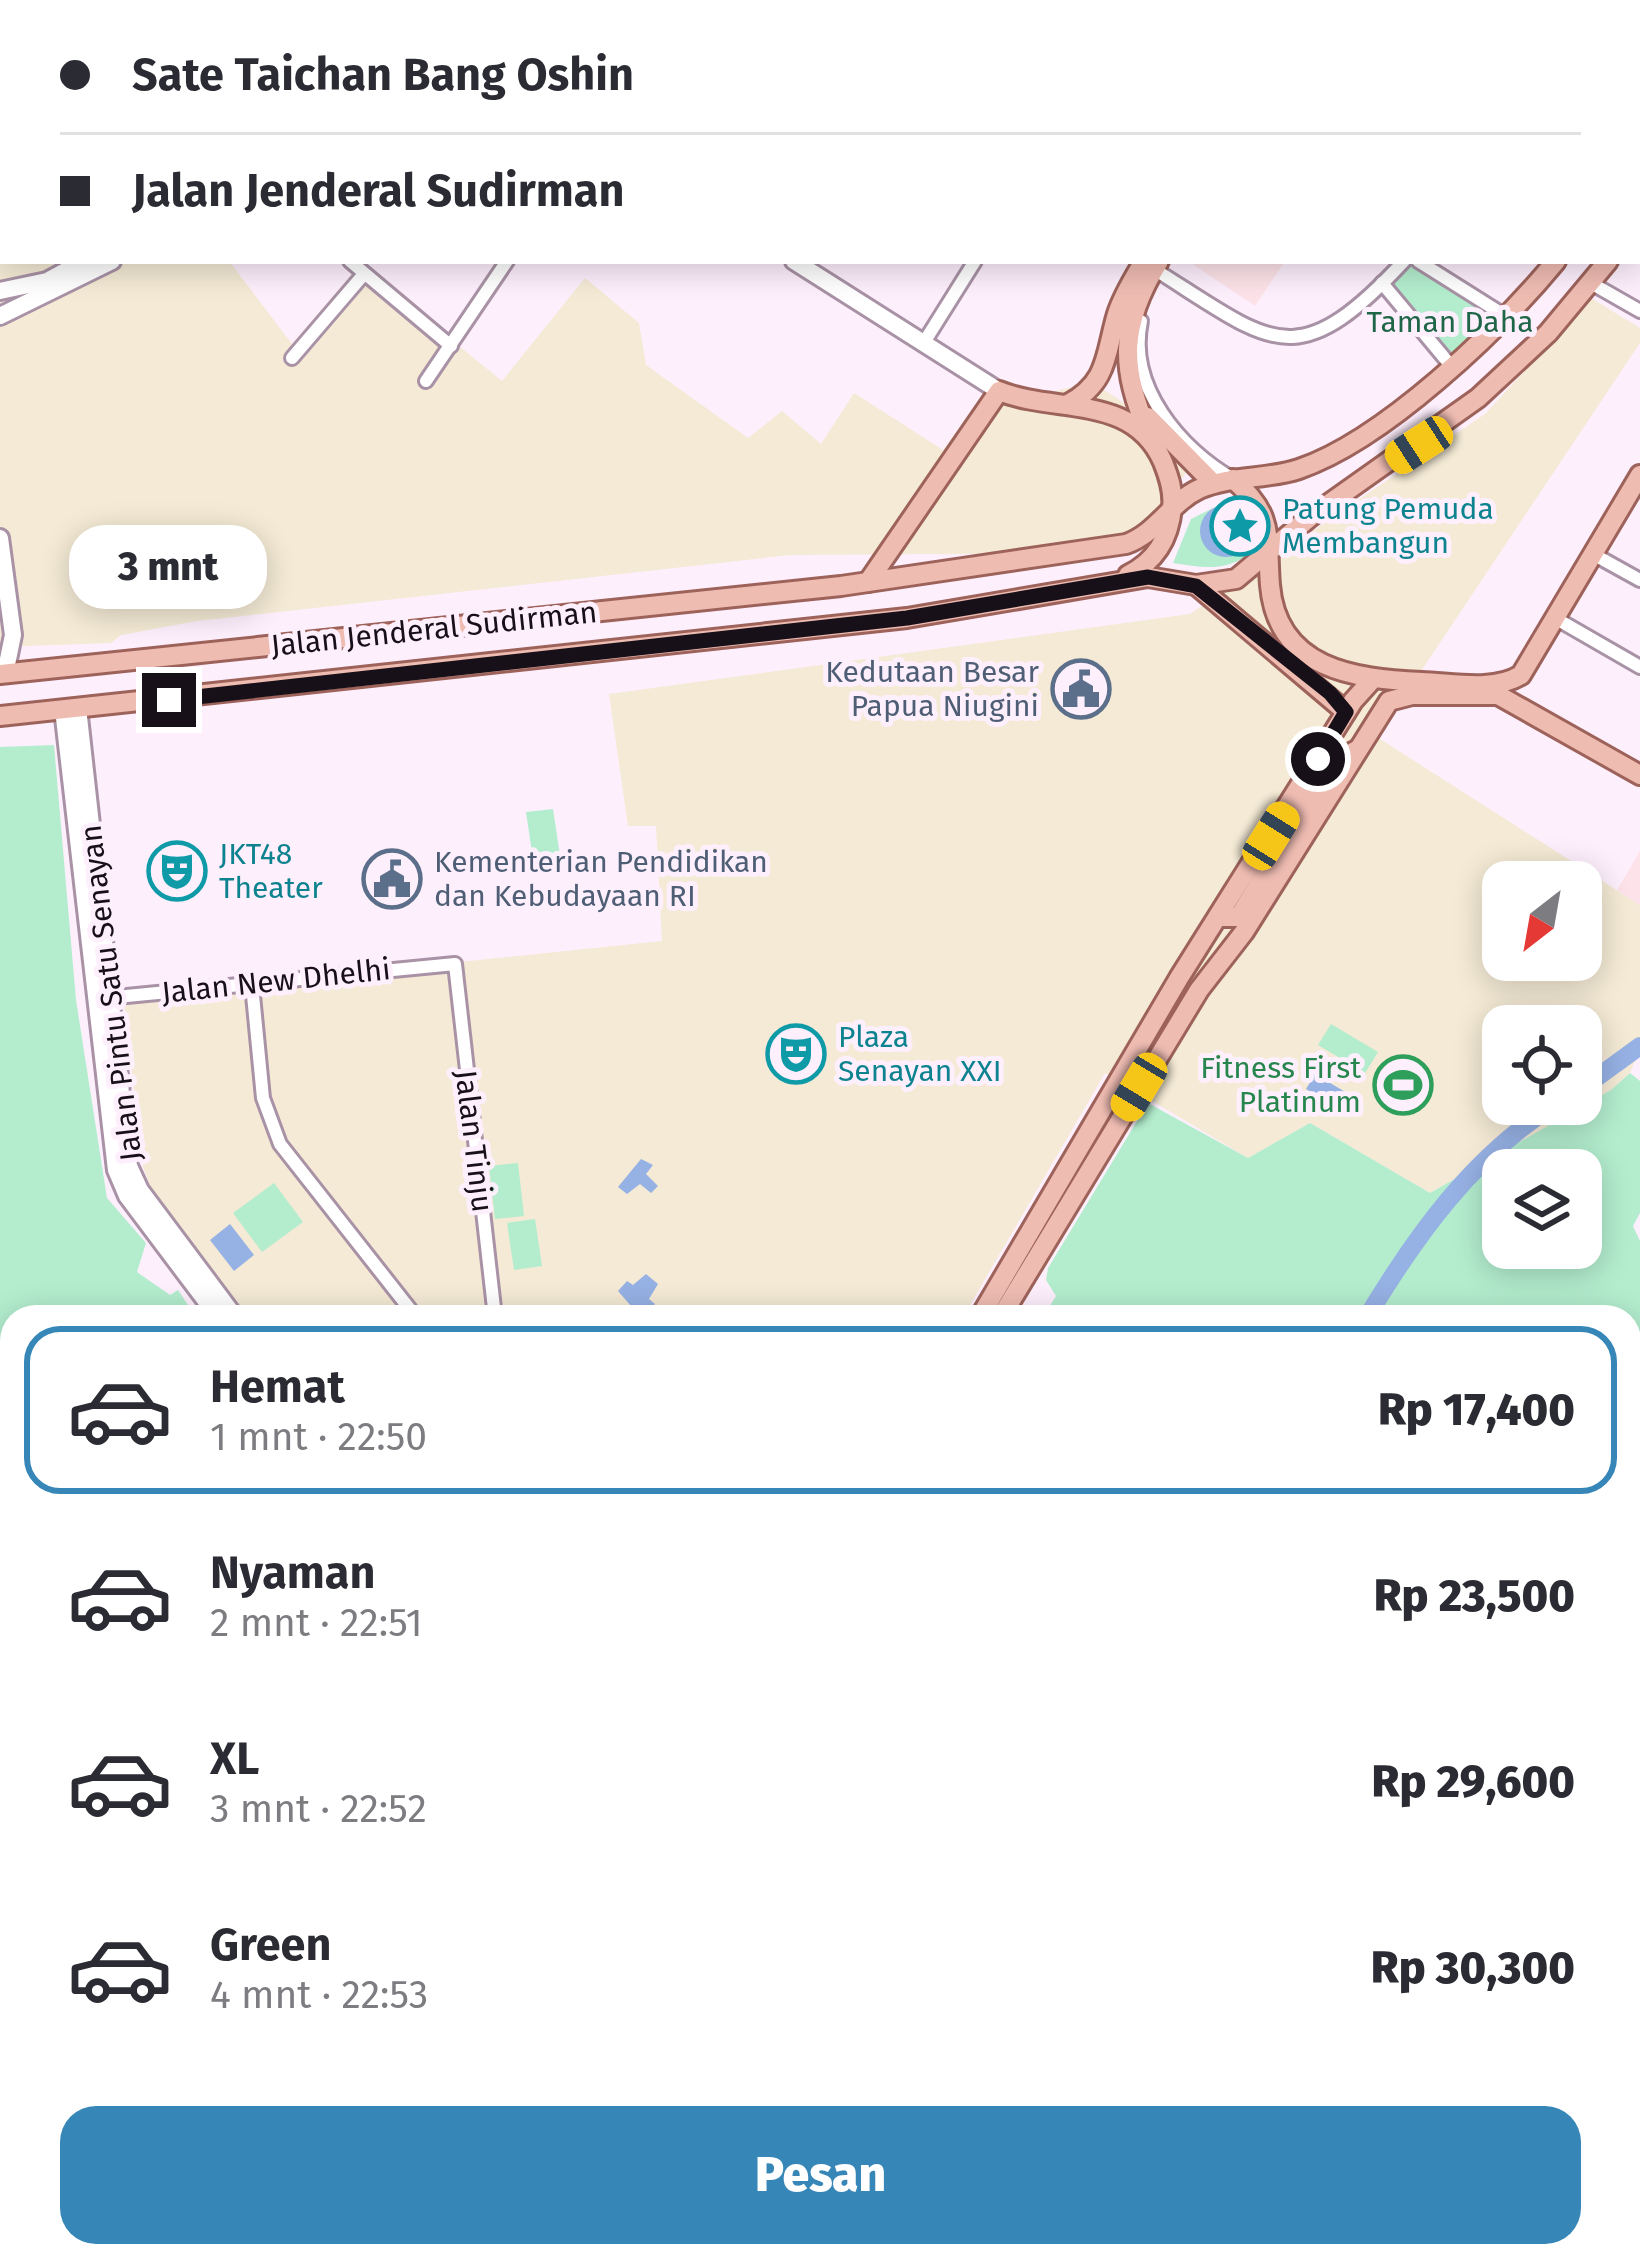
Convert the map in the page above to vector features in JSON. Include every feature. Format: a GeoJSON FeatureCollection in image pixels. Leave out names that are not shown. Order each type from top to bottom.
{"type":"FeatureCollection","features":[{"type":"Feature","properties":{"kind":"main road"},"geometry":{"type":"LineString","coordinates":[[0,291],[20,290],[78,264]]}},
{"type":"Feature","properties":{"kind":"main road"},"geometry":{"type":"LineString","coordinates":[[0,316],[106,264]]}},
{"type":"Feature","properties":{"kind":"main road"},"geometry":{"type":"LineString","coordinates":[[803,264],[999,391],[1039,405],[1068,404],[1117,414],[1154,445]]}},
{"type":"Feature","properties":{"kind":"main road"},"geometry":{"type":"LineString","coordinates":[[1223,481],[1280,474],[1318,461],[1452,367],[1507,317],[1553,264]]}},
{"type":"Feature","properties":{"kind":"main road"},"geometry":{"type":"LineString","coordinates":[[1196,586],[1236,579],[1269,557],[1310,517],[1419,445],[1548,333],[1606,264]]}},
{"type":"Feature","properties":{"kind":"main road"},"geometry":{"type":"LineString","coordinates":[[1068,404],[1090,391],[1106,370],[1120,307],[1158,265]]}},
{"type":"Feature","properties":{"kind":"main road"},"geometry":{"type":"LineString","coordinates":[[1106,585],[1150,561],[1164,540],[1172,512],[1172,486],[1127,381],[1135,312],[1158,265]]}},
{"type":"Feature","properties":{"kind":"main road"},"geometry":{"type":"LineString","coordinates":[[0,280],[20,290]]}},
{"type":"Feature","properties":{"kind":"main road"},"geometry":{"type":"LineString","coordinates":[[868,582],[999,391]]}},
{"type":"Feature","properties":{"kind":"main road"},"geometry":{"type":"LineString","coordinates":[[1136,405],[1265,514],[1272,603],[1288,639]]}},
{"type":"Feature","properties":{"kind":"main road"},"geometry":{"type":"LineString","coordinates":[[1243,620],[1259,614],[1342,675],[1490,684],[1521,675],[1640,475]]}},
{"type":"Feature","properties":{"kind":"main road","name":"Jalan Jenderal Sudirman"},"geometry":{"type":"LineString","coordinates":[[2,674],[868,582],[1113,547],[1141,538],[1188,495],[1223,481]]}},
{"type":"Feature","properties":{"kind":"main road"},"geometry":{"type":"LineString","coordinates":[[0,538],[13,642],[30,671]]}},
{"type":"Feature","properties":{"kind":"main road","name":"Jalan Jenderal Sudirman"},"geometry":{"type":"LineString","coordinates":[[0,716],[907,618],[1148,577],[1196,586]]}},
{"type":"Feature","properties":{"kind":"main road"},"geometry":{"type":"LineString","coordinates":[[1196,586],[1330,693],[1346,712]]}},
{"type":"Feature","properties":{"kind":"main road"},"geometry":{"type":"LineString","coordinates":[[2,674],[13,642]]}},
{"type":"Feature","properties":{"kind":"main road"},"geometry":{"type":"LineString","coordinates":[[1330,693],[1342,675]]}},
{"type":"Feature","properties":{"kind":"main road"},"geometry":{"type":"LineString","coordinates":[[1521,675],[1533,711]]}},
{"type":"Feature","properties":{"kind":"main road"},"geometry":{"type":"LineString","coordinates":[[1003,1305],[1005,1293],[1220,917],[1346,712],[1372,680]]}},
{"type":"Feature","properties":{"kind":"main road"},"geometry":{"type":"LineString","coordinates":[[992,1305],[1005,1293],[1199,990],[1257,912],[1390,700],[1412,695],[1498,695],[1640,775]]}},
{"type":"Feature","properties":{"kind":"main road","name":"Jalan Pintu Satu Senayan"},"geometry":{"type":"LineString","coordinates":[[70,708],[92,904],[133,1178],[227,1305]]}},
{"type":"Feature","properties":{"kind":"main road"},"geometry":{"type":"LineString","coordinates":[[1220,917],[1239,917],[1332,763],[1357,750]]}},
{"type":"Feature","properties":{"kind":"main road","name":"Jalan Pintu Satu Senayan"},"geometry":{"type":"LineString","coordinates":[[105,998],[121,1184],[209,1305]]}},
{"type":"Feature","properties":{"kind":"street"},"geometry":{"type":"LineString","coordinates":[[353,264],[451,346]]}},
{"type":"Feature","properties":{"kind":"street"},"geometry":{"type":"LineString","coordinates":[[426,381],[505,264]]}},
{"type":"Feature","properties":{"kind":"street"},"geometry":{"type":"LineString","coordinates":[[923,344],[973,264]]}},
{"type":"Feature","properties":{"kind":"street"},"geometry":{"type":"LineString","coordinates":[[1223,481],[1149,392],[1139,329],[1158,265],[1256,334],[1284,341],[1321,332],[1400,264]]}},
{"type":"Feature","properties":{"kind":"street"},"geometry":{"type":"LineString","coordinates":[[1423,264],[1507,317]]}},
{"type":"Feature","properties":{"kind":"street"},"geometry":{"type":"LineString","coordinates":[[292,358],[364,274]]}},
{"type":"Feature","properties":{"kind":"street"},"geometry":{"type":"LineString","coordinates":[[1382,283],[1452,367]]}},
{"type":"Feature","properties":{"kind":"street"},"geometry":{"type":"LineString","coordinates":[[1591,283],[1640,311]]}},
{"type":"Feature","properties":{"kind":"street"},"geometry":{"type":"LineString","coordinates":[[1593,554],[1640,580]]}},
{"type":"Feature","properties":{"kind":"street"},"geometry":{"type":"LineString","coordinates":[[1555,618],[1640,667]]}},
{"type":"Feature","properties":{"kind":"street","name":"Jalan New Dhelhi"},"geometry":{"type":"LineString","coordinates":[[105,998],[455,964]]}},
{"type":"Feature","properties":{"kind":"street","name":"Jalan Tinju"},"geometry":{"type":"LineString","coordinates":[[455,964],[494,1305]]}},
{"type":"Feature","properties":{"kind":"street"},"geometry":{"type":"LineString","coordinates":[[252,986],[263,1098],[280,1144],[407,1305]]}},
{"type":"Feature","properties":{"kind":"shaded area"},"geometry":{"type":"Polygon","coordinates":[[[0,264],[231,264],[292,344],[355,270],[441,348],[448,337],[502,381],[585,278],[639,323],[646,365],[748,438],[782,411],[821,444],[854,393],[943,450],[995,377],[1036,396],[1092,382],[1200,453],[1155,517],[1106,553],[790,555],[197,621],[121,635],[111,643],[0,647],[0,264]]]}},
{"type":"Feature","properties":{"kind":"shaded area"},"geometry":{"type":"Polygon","coordinates":[[[1192,264],[1283,264],[1255,306],[1192,264]]]}},
{"type":"Feature","properties":{"kind":"shaded area"},"geometry":{"type":"Polygon","coordinates":[[[1591,298],[1640,328],[1640,343],[1377,737],[1571,861],[1482,861],[1482,981],[1602,981],[1602,881],[1640,905],[1640,1049],[1630,1073],[1602,1095],[1602,1005],[1482,1005],[1482,1125],[1549,1125],[1507,1149],[1482,1149],[1482,1163],[1430,1193],[1310,1123],[1248,1158],[1105,1073],[970,1305],[233,1305],[157,1205],[143,1167],[123,997],[662,941],[656,826],[628,826],[609,694],[1190,614],[1485,414],[1591,298]]]}},
{"type":"Feature","properties":{"kind":"shaded area"},"geometry":{"type":"Polygon","coordinates":[[[1640,851],[1640,905],[1617,890],[1640,851]]]}},
{"type":"Feature","properties":{"kind":"green space","name":"Taman Daha"},"geometry":{"type":"Polygon","coordinates":[[[1406,264],[1414,264],[1501,319],[1448,371],[1379,289],[1406,264]]]}},
{"type":"Feature","properties":{"kind":"green space"},"geometry":{"type":"Polygon","coordinates":[[[1231,499],[1255,510],[1261,540],[1252,551],[1222,566],[1173,563],[1191,519],[1231,499]]]}},
{"type":"Feature","properties":{"kind":"green space"},"geometry":{"type":"Polygon","coordinates":[[[54,745],[76,1000],[107,1198],[146,1243],[137,1272],[170,1295],[178,1290],[188,1305],[0,1305],[0,747],[54,745]]]}},
{"type":"Feature","properties":{"kind":"green space"},"geometry":{"type":"Polygon","coordinates":[[[553,809],[561,862],[534,866],[526,812],[553,809]]]}},
{"type":"Feature","properties":{"kind":"green space"},"geometry":{"type":"Polygon","coordinates":[[[1331,1024],[1378,1052],[1365,1073],[1318,1045],[1331,1024]]]}},
{"type":"Feature","properties":{"kind":"green space"},"geometry":{"type":"Polygon","coordinates":[[[1630,1073],[1640,1081],[1640,1213],[1633,1226],[1640,1241],[1640,1305],[1050,1305],[1056,1296],[1046,1280],[1048,1268],[1148,1103],[1248,1158],[1310,1123],[1430,1193],[1482,1163],[1482,1269],[1602,1269],[1602,1149],[1507,1149],[1549,1125],[1602,1125],[1602,1095],[1630,1073]]]}},
{"type":"Feature","properties":{"kind":"green space"},"geometry":{"type":"Polygon","coordinates":[[[518,1163],[524,1216],[495,1219],[489,1166],[518,1163]]]}},
{"type":"Feature","properties":{"kind":"green space"},"geometry":{"type":"Polygon","coordinates":[[[274,1183],[303,1222],[262,1252],[233,1213],[274,1183]]]}},
{"type":"Feature","properties":{"kind":"green space"},"geometry":{"type":"Polygon","coordinates":[[[535,1219],[542,1266],[514,1270],[507,1223],[535,1219]]]}},
{"type":"Feature","properties":{"kind":"water"},"geometry":{"type":"Polygon","coordinates":[[[1226,505],[1244,513],[1252,531],[1244,549],[1226,557],[1208,549],[1200,531],[1208,513],[1226,505]]]}},
{"type":"Feature","properties":{"kind":"water"},"geometry":{"type":"Polygon","coordinates":[[[1315,1074],[1347,1093],[1338,1108],[1306,1089],[1315,1074]]]}},
{"type":"Feature","properties":{"kind":"water"},"geometry":{"type":"Polygon","coordinates":[[[641,1159],[653,1165],[646,1174],[658,1186],[651,1193],[640,1184],[627,1194],[618,1187],[641,1159]]]}},
{"type":"Feature","properties":{"kind":"water"},"geometry":{"type":"Polygon","coordinates":[[[230,1224],[254,1255],[234,1271],[210,1240],[230,1224]]]}},
{"type":"Feature","properties":{"kind":"water"},"geometry":{"type":"Polygon","coordinates":[[[646,1274],[658,1284],[649,1299],[654,1305],[630,1305],[618,1291],[627,1281],[633,1285],[646,1274]]]}},
{"type":"Feature","properties":{"kind":"waterway"},"geometry":{"type":"LineString","coordinates":[[1602,1074],[1640,1046]]}},
{"type":"Feature","properties":{"kind":"waterway"},"geometry":{"type":"LineString","coordinates":[[1375,1305],[1449,1199],[1526,1125]]}},
{"type":"Feature","properties":{"kind":"place","name":"Patung Pemuda Membangun"},"geometry":{"type":"Point","coordinates":[1240,526]}},
{"type":"Feature","properties":{"kind":"place","name":"Kedutaan Besar Papua Niugini"},"geometry":{"type":"Point","coordinates":[1081,689]}},
{"type":"Feature","properties":{"kind":"place","name":"JKT48 Theater"},"geometry":{"type":"Point","coordinates":[177,871]}},
{"type":"Feature","properties":{"kind":"place","name":"Kementerian Pendidikan dan Kebudayaan RI"},"geometry":{"type":"Point","coordinates":[392,879]}},
{"type":"Feature","properties":{"kind":"place","name":"Plaza Senayan XXI"},"geometry":{"type":"Point","coordinates":[796,1054]}},
{"type":"Feature","properties":{"kind":"place","name":"Fitness First Platinum"},"geometry":{"type":"Point","coordinates":[1403,1085]}},
{"type":"Feature","properties":{"kind":"route"},"geometry":{"type":"LineString","coordinates":[[169,700],[971,610],[1148,577],[1196,586],[1330,693],[1346,712],[1318,759]]}}]}
